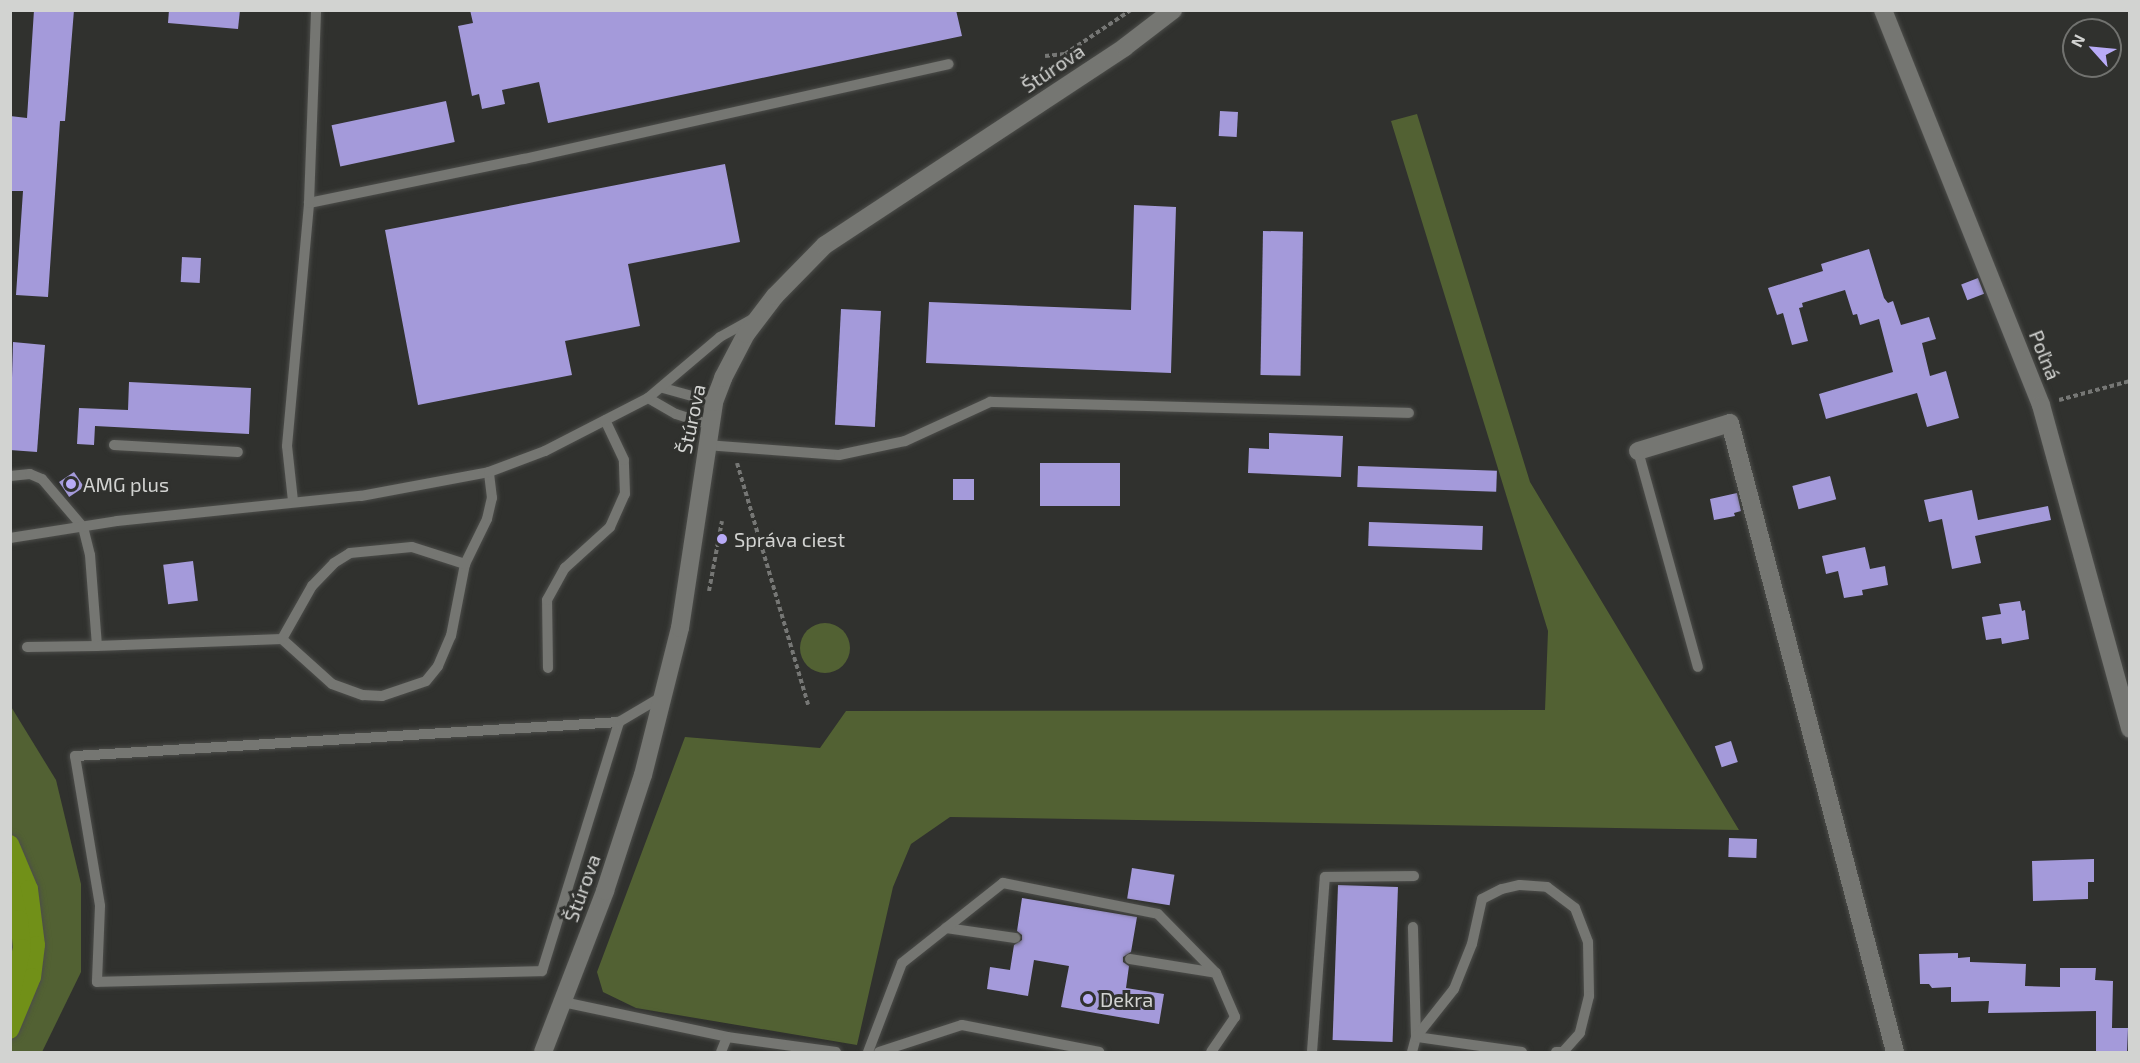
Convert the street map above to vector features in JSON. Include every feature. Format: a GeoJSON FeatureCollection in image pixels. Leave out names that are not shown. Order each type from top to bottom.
{"type":"FeatureCollection","features":[{"type":"Feature","properties":{"kind":"highway"},"geometry":{"type":"LineString","coordinates":[[10,844],[29,888],[36,945],[32,977],[10,1030]]}},
{"type":"Feature","properties":{"kind":"highway"},"geometry":{"type":"LineString","coordinates":[[10,881],[22,948],[10,999]]}},
{"type":"Feature","properties":{"kind":"street","name":"Štúrova"},"geometry":{"type":"LineString","coordinates":[[543,1053],[627,831],[664,695],[690,572],[706,445],[714,402],[734,355],[759,316],[785,284],[825,245],[1125,47],[1173,10]]}},
{"type":"Feature","properties":{"kind":"street","name":"Poľná"},"geometry":{"type":"LineString","coordinates":[[1883,10],[2041,405],[2130,729]]}},
{"type":"Feature","properties":{"kind":"street"},"geometry":{"type":"LineString","coordinates":[[1638,451],[1730,423],[1895,1053]]}},
{"type":"Feature","properties":{"kind":"lane"},"geometry":{"type":"LineString","coordinates":[[293,501],[287,446],[309,203],[316,10]]}},
{"type":"Feature","properties":{"kind":"lane"},"geometry":{"type":"LineString","coordinates":[[309,203],[524,159],[949,64]]}},
{"type":"Feature","properties":{"kind":"lane"},"geometry":{"type":"LineString","coordinates":[[10,538],[293,501],[361,496],[489,472],[545,451],[648,398],[663,388],[720,337],[759,316]]}},
{"type":"Feature","properties":{"kind":"lane"},"geometry":{"type":"LineString","coordinates":[[663,388],[714,402]]}},
{"type":"Feature","properties":{"kind":"lane"},"geometry":{"type":"LineString","coordinates":[[648,398],[676,414],[709,425]]}},
{"type":"Feature","properties":{"kind":"lane"},"geometry":{"type":"LineString","coordinates":[[706,445],[839,454],[905,441],[990,402],[1409,413]]}},
{"type":"Feature","properties":{"kind":"lane"},"geometry":{"type":"LineString","coordinates":[[548,668],[547,600],[566,568],[610,527],[625,494],[624,460],[606,420]]}},
{"type":"Feature","properties":{"kind":"lane"},"geometry":{"type":"LineString","coordinates":[[114,445],[238,453]]}},
{"type":"Feature","properties":{"kind":"lane"},"geometry":{"type":"LineString","coordinates":[[1638,451],[1698,667]]}},
{"type":"Feature","properties":{"kind":"lane"},"geometry":{"type":"LineString","coordinates":[[27,647],[282,639],[332,684],[363,695],[382,696],[426,681],[438,666],[451,636],[465,564],[487,519],[492,498],[489,472]]}},
{"type":"Feature","properties":{"kind":"lane"},"geometry":{"type":"LineString","coordinates":[[10,476],[30,474],[42,479],[83,527],[90,555],[97,646]]}},
{"type":"Feature","properties":{"kind":"lane"},"geometry":{"type":"LineString","coordinates":[[282,639],[312,586],[334,563],[350,553],[412,547],[465,564]]}},
{"type":"Feature","properties":{"kind":"lane"},"geometry":{"type":"LineString","coordinates":[[619,722],[542,971],[97,982],[100,906],[75,756],[619,722],[664,695]]}},
{"type":"Feature","properties":{"kind":"lane"},"geometry":{"type":"LineString","coordinates":[[1312,1053],[1324,877],[1414,876]]}},
{"type":"Feature","properties":{"kind":"lane"},"geometry":{"type":"LineString","coordinates":[[868,1053],[902,963],[1003,883],[1158,914],[1216,973],[1235,1017],[1211,1053]]}},
{"type":"Feature","properties":{"kind":"lane"},"geometry":{"type":"LineString","coordinates":[[1416,1037],[1454,989],[1472,944],[1482,899],[1502,889],[1520,885],[1547,887],[1575,908],[1587,942],[1589,996],[1580,1033],[1563,1052],[1556,1053]]}},
{"type":"Feature","properties":{"kind":"lane"},"geometry":{"type":"LineString","coordinates":[[1412,1053],[1416,1037],[1413,927]]}},
{"type":"Feature","properties":{"kind":"lane"},"geometry":{"type":"LineString","coordinates":[[946,928],[1016,938]]}},
{"type":"Feature","properties":{"kind":"lane"},"geometry":{"type":"LineString","coordinates":[[1130,959],[1216,973]]}},
{"type":"Feature","properties":{"kind":"lane"},"geometry":{"type":"LineString","coordinates":[[563,1002],[727,1037],[836,1053]]}},
{"type":"Feature","properties":{"kind":"lane"},"geometry":{"type":"LineString","coordinates":[[879,1053],[962,1025],[1099,1053]]}},
{"type":"Feature","properties":{"kind":"lane"},"geometry":{"type":"LineString","coordinates":[[721,1053],[727,1037]]}},
{"type":"Feature","properties":{"kind":"lane"},"geometry":{"type":"LineString","coordinates":[[1416,1037],[1522,1053]]}},
{"type":"Feature","properties":{"kind":"path"},"geometry":{"type":"LineString","coordinates":[[1045,56],[1065,54],[1131,10]]}},
{"type":"Feature","properties":{"kind":"path"},"geometry":{"type":"LineString","coordinates":[[2041,405],[2130,381]]}},
{"type":"Feature","properties":{"kind":"path"},"geometry":{"type":"LineString","coordinates":[[733,448],[808,705]]}},
{"type":"Feature","properties":{"kind":"path"},"geometry":{"type":"LineString","coordinates":[[709,591],[722,521]]}},
{"type":"Feature","properties":{"kind":"green space"},"geometry":{"type":"Polygon","coordinates":[[[1417,114],[1530,482],[1739,830],[950,817],[911,844],[893,887],[857,1045],[636,1008],[603,992],[597,972],[685,737],[820,748],[846,711],[1545,710],[1548,631],[1391,121],[1417,114]]]}},
{"type":"Feature","properties":{"kind":"green space"},"geometry":{"type":"Polygon","coordinates":[[[830,623],[843,630],[849,638],[849,658],[843,666],[835,672],[820,673],[807,666],[801,658],[800,643],[807,630],[815,624],[830,623]]]}},
{"type":"Feature","properties":{"kind":"green space"},"geometry":{"type":"Polygon","coordinates":[[[10,705],[56,780],[81,884],[81,972],[42,1052],[11,1052],[10,705]]]}},
{"type":"Feature","properties":{"kind":"building"},"geometry":{"type":"Polygon","coordinates":[[[34,10],[74,10],[65,121],[60,121],[48,297],[16,295],[23,191],[10,191],[10,116],[27,118],[34,10]]]}},
{"type":"Feature","properties":{"kind":"building"},"geometry":{"type":"Polygon","coordinates":[[[169,10],[240,10],[238,29],[168,23],[169,10]]]}},
{"type":"Feature","properties":{"kind":"building"},"geometry":{"type":"Polygon","coordinates":[[[470,10],[956,10],[962,36],[548,123],[539,82],[502,90],[505,104],[482,109],[479,94],[472,96],[458,26],[473,23],[470,10]]]}},
{"type":"Feature","properties":{"kind":"building"},"geometry":{"type":"Polygon","coordinates":[[[446,101],[455,142],[340,166],[332,125],[446,101]]]}},
{"type":"Feature","properties":{"kind":"building"},"geometry":{"type":"Polygon","coordinates":[[[1220,111],[1238,112],[1237,137],[1219,136],[1220,111]]]}},
{"type":"Feature","properties":{"kind":"building"},"geometry":{"type":"Polygon","coordinates":[[[725,164],[740,242],[628,264],[640,326],[565,341],[572,375],[418,405],[385,230],[725,164]]]}},
{"type":"Feature","properties":{"kind":"building"},"geometry":{"type":"Polygon","coordinates":[[[1134,205],[1176,207],[1171,373],[926,363],[929,302],[1131,310],[1134,205]]]}},
{"type":"Feature","properties":{"kind":"building"},"geometry":{"type":"Polygon","coordinates":[[[1263,231],[1303,232],[1300,376],[1260,375],[1263,231]]]}},
{"type":"Feature","properties":{"kind":"building"},"geometry":{"type":"Polygon","coordinates":[[[1869,249],[1884,298],[1888,303],[1893,301],[1901,325],[1929,317],[1936,339],[1922,343],[1930,376],[1946,371],[1959,418],[1927,427],[1917,393],[1826,419],[1819,394],[1893,372],[1879,319],[1860,325],[1857,314],[1853,315],[1845,290],[1802,303],[1803,307],[1799,308],[1808,341],[1792,345],[1783,313],[1777,315],[1768,288],[1823,271],[1821,264],[1869,249]]]}},
{"type":"Feature","properties":{"kind":"building"},"geometry":{"type":"Polygon","coordinates":[[[182,257],[201,258],[200,283],[181,282],[182,257]]]}},
{"type":"Feature","properties":{"kind":"building"},"geometry":{"type":"Polygon","coordinates":[[[1978,278],[1984,294],[1967,300],[1961,284],[1978,278]]]}},
{"type":"Feature","properties":{"kind":"building"},"geometry":{"type":"Polygon","coordinates":[[[841,309],[881,311],[875,427],[835,425],[841,309]]]}},
{"type":"Feature","properties":{"kind":"building"},"geometry":{"type":"Polygon","coordinates":[[[13,342],[45,345],[37,452],[10,450],[13,342]]]}},
{"type":"Feature","properties":{"kind":"building"},"geometry":{"type":"Polygon","coordinates":[[[129,382],[251,388],[249,434],[95,426],[94,445],[77,444],[79,408],[128,410],[129,382]]]}},
{"type":"Feature","properties":{"kind":"building"},"geometry":{"type":"Polygon","coordinates":[[[1269,433],[1343,436],[1341,477],[1248,473],[1249,448],[1269,449],[1269,433]]]}},
{"type":"Feature","properties":{"kind":"building"},"geometry":{"type":"Polygon","coordinates":[[[1040,463],[1120,463],[1120,506],[1040,506],[1040,463]]]}},
{"type":"Feature","properties":{"kind":"building"},"geometry":{"type":"Polygon","coordinates":[[[1358,466],[1497,471],[1496,492],[1357,487],[1358,466]]]}},
{"type":"Feature","properties":{"kind":"building"},"geometry":{"type":"Polygon","coordinates":[[[74,472],[84,487],[69,497],[59,482],[74,472]]]}},
{"type":"Feature","properties":{"kind":"building"},"geometry":{"type":"Polygon","coordinates":[[[1830,476],[1836,499],[1799,509],[1792,486],[1830,476]]]}},
{"type":"Feature","properties":{"kind":"building"},"geometry":{"type":"Polygon","coordinates":[[[953,479],[974,479],[974,500],[953,500],[953,479]]]}},
{"type":"Feature","properties":{"kind":"building"},"geometry":{"type":"Polygon","coordinates":[[[1972,490],[1978,520],[2048,506],[2051,520],[1975,536],[1981,563],[1952,569],[1942,519],[1929,522],[1924,500],[1972,490]]]}},
{"type":"Feature","properties":{"kind":"building"},"geometry":{"type":"Polygon","coordinates":[[[1737,493],[1741,511],[1734,513],[1735,516],[1714,520],[1710,499],[1737,493]]]}},
{"type":"Feature","properties":{"kind":"building"},"geometry":{"type":"Polygon","coordinates":[[[1369,522],[1483,526],[1482,550],[1368,546],[1369,522]]]}},
{"type":"Feature","properties":{"kind":"building"},"geometry":{"type":"Polygon","coordinates":[[[1865,547],[1870,569],[1885,566],[1888,585],[1862,590],[1863,595],[1844,598],[1838,571],[1826,574],[1822,556],[1865,547]]]}},
{"type":"Feature","properties":{"kind":"building"},"geometry":{"type":"Polygon","coordinates":[[[193,561],[198,601],[168,604],[163,565],[193,561]]]}},
{"type":"Feature","properties":{"kind":"building"},"geometry":{"type":"Polygon","coordinates":[[[2020,601],[2022,611],[2025,610],[2029,639],[2002,644],[2001,638],[1986,640],[1982,617],[2001,614],[1999,604],[2020,601]]]}},
{"type":"Feature","properties":{"kind":"building"},"geometry":{"type":"Polygon","coordinates":[[[1731,741],[1738,762],[1722,767],[1715,746],[1731,741]]]}},
{"type":"Feature","properties":{"kind":"building"},"geometry":{"type":"Polygon","coordinates":[[[1729,838],[1757,839],[1756,858],[1728,857],[1729,838]]]}},
{"type":"Feature","properties":{"kind":"building"},"geometry":{"type":"Polygon","coordinates":[[[2094,859],[2094,882],[2088,882],[2088,899],[2033,901],[2032,861],[2094,859]]]}},
{"type":"Feature","properties":{"kind":"building"},"geometry":{"type":"Polygon","coordinates":[[[1132,868],[1174,875],[1170,905],[1127,899],[1132,868]]]}},
{"type":"Feature","properties":{"kind":"building"},"geometry":{"type":"Polygon","coordinates":[[[1338,885],[1398,887],[1393,1042],[1333,1040],[1338,885]]]}},
{"type":"Feature","properties":{"kind":"building"},"geometry":{"type":"Polygon","coordinates":[[[1022,898],[1137,917],[1131,952],[1123,957],[1123,962],[1129,966],[1126,988],[1164,994],[1159,1024],[1061,1007],[1069,966],[1034,960],[1028,996],[987,989],[990,967],[1010,970],[1014,945],[1022,940],[1022,935],[1017,931],[1022,898]]]}},
{"type":"Feature","properties":{"kind":"building"},"geometry":{"type":"Polygon","coordinates":[[[1958,953],[1958,958],[1970,957],[1970,962],[2026,964],[2025,986],[2060,987],[2060,968],[2096,968],[2095,980],[2113,981],[2112,1028],[2128,1028],[2127,1053],[2096,1053],[2096,1011],[1988,1013],[1989,1001],[1951,1002],[1951,987],[1932,988],[1929,984],[1920,984],[1919,954],[1958,953]]]}},
{"type":"Feature","properties":{"kind":"place","name":"AMG plus"},"geometry":{"type":"Point","coordinates":[71,484]}},
{"type":"Feature","properties":{"kind":"place","name":"Správa ciest"},"geometry":{"type":"Point","coordinates":[722,539]}},
{"type":"Feature","properties":{"kind":"place","name":"Dekra"},"geometry":{"type":"Point","coordinates":[1088,999]}}]}
